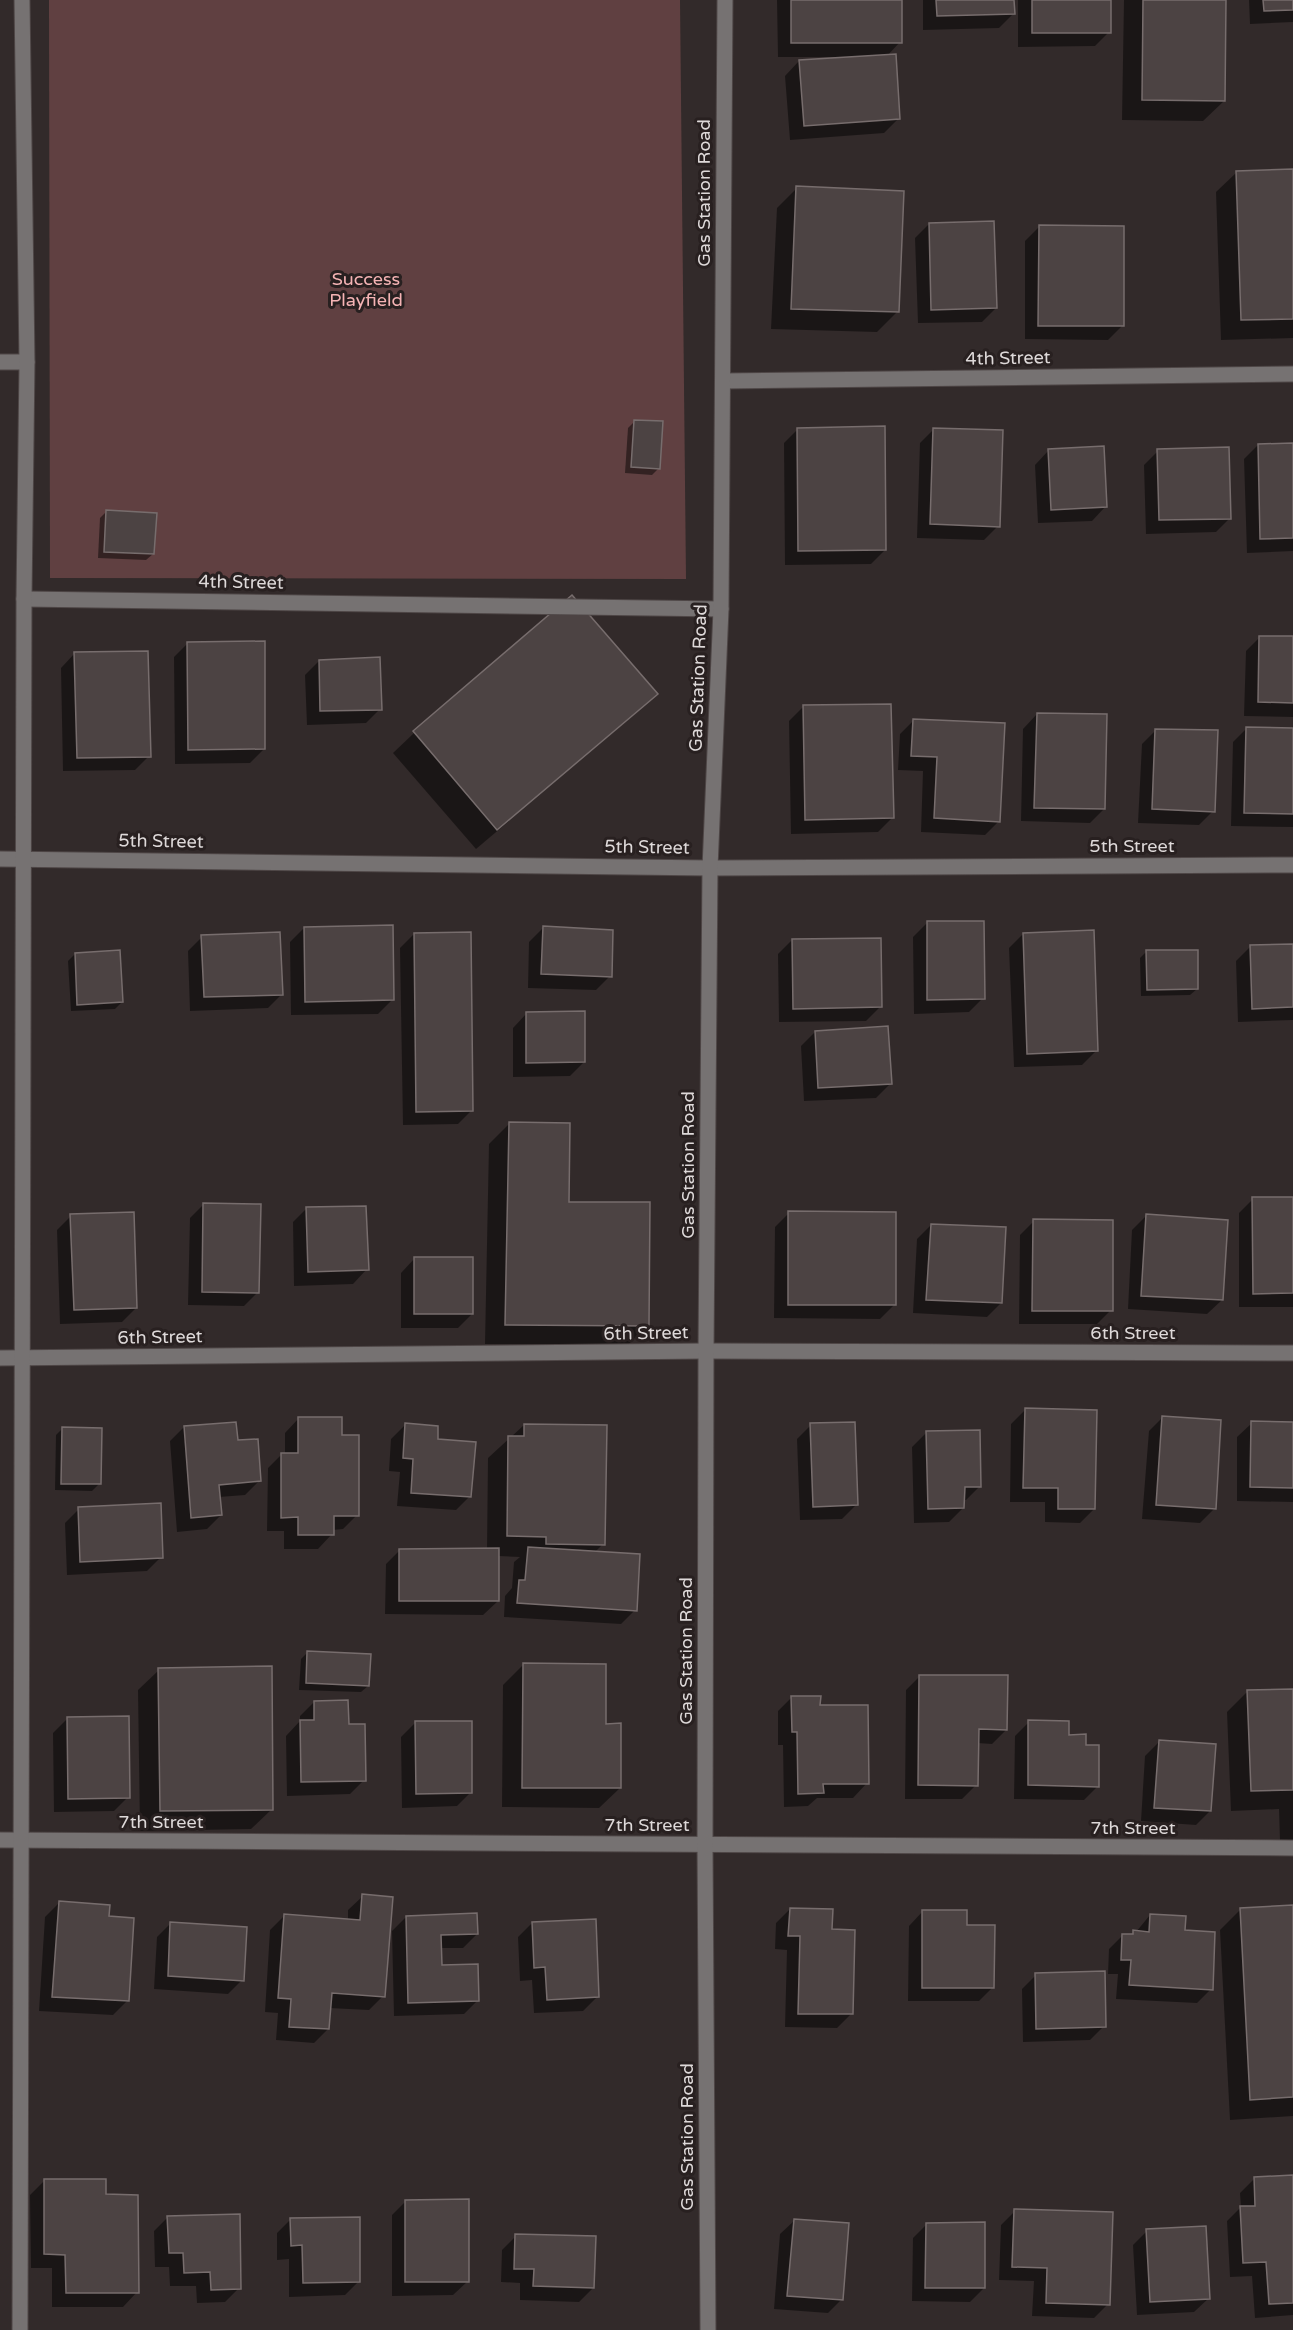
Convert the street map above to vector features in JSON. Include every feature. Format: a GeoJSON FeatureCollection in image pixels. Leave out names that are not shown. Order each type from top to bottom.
{"type":"FeatureCollection","features":[{"type":"Feature","properties":{"kind":"street"},"geometry":{"type":"LineString","coordinates":[[20,2330],[23,1840],[24,599],[27,362],[22,0]]}},
{"type":"Feature","properties":{"kind":"street","name":"Gas Station Road"},"geometry":{"type":"LineString","coordinates":[[708,2330],[705,1845],[706,1352],[710,868],[721,609],[725,0]]}},
{"type":"Feature","properties":{"kind":"street"},"geometry":{"type":"LineString","coordinates":[[0,362],[27,362]]}},
{"type":"Feature","properties":{"kind":"street","name":"4th Street"},"geometry":{"type":"LineString","coordinates":[[723,381],[1293,374]]}},
{"type":"Feature","properties":{"kind":"street","name":"4th Street"},"geometry":{"type":"LineString","coordinates":[[24,599],[721,609]]}},
{"type":"Feature","properties":{"kind":"street","name":"5th Street"},"geometry":{"type":"LineString","coordinates":[[0,859],[710,868],[1293,865]]}},
{"type":"Feature","properties":{"kind":"street","name":"6th Street"},"geometry":{"type":"LineString","coordinates":[[0,1358],[706,1352],[1293,1353]]}},
{"type":"Feature","properties":{"kind":"street","name":"7th Street"},"geometry":{"type":"LineString","coordinates":[[0,1840],[1293,1848]]}},
{"type":"Feature","properties":{"kind":"green space","name":"Success Playfield"},"geometry":{"type":"Polygon","coordinates":[[[49,0],[680,0],[686,579],[50,578],[49,0]]]}},
{"type":"Feature","properties":{"kind":"building"},"geometry":{"type":"Polygon","coordinates":[[[791,0],[902,0],[902,43],[791,43],[791,0]]]}},
{"type":"Feature","properties":{"kind":"building"},"geometry":{"type":"Polygon","coordinates":[[[936,0],[1014,0],[1015,14],[937,16],[936,0]]]}},
{"type":"Feature","properties":{"kind":"building"},"geometry":{"type":"Polygon","coordinates":[[[1032,0],[1111,0],[1111,33],[1032,33],[1032,0]]]}},
{"type":"Feature","properties":{"kind":"building"},"geometry":{"type":"Polygon","coordinates":[[[1143,0],[1226,0],[1225,101],[1142,100],[1143,0]]]}},
{"type":"Feature","properties":{"kind":"building"},"geometry":{"type":"Polygon","coordinates":[[[1263,0],[1293,0],[1293,10],[1264,11],[1263,0]]]}},
{"type":"Feature","properties":{"kind":"building"},"geometry":{"type":"Polygon","coordinates":[[[896,54],[900,119],[804,126],[799,60],[896,54]]]}},
{"type":"Feature","properties":{"kind":"building"},"geometry":{"type":"Polygon","coordinates":[[[1293,169],[1293,319],[1241,320],[1236,171],[1293,169]]]}},
{"type":"Feature","properties":{"kind":"building"},"geometry":{"type":"Polygon","coordinates":[[[796,186],[904,191],[899,312],[791,309],[796,186]]]}},
{"type":"Feature","properties":{"kind":"building"},"geometry":{"type":"Polygon","coordinates":[[[994,221],[997,308],[931,310],[929,223],[994,221]]]}},
{"type":"Feature","properties":{"kind":"building"},"geometry":{"type":"Polygon","coordinates":[[[1039,225],[1124,226],[1124,326],[1038,326],[1039,225]]]}},
{"type":"Feature","properties":{"kind":"building"},"geometry":{"type":"Polygon","coordinates":[[[634,420],[663,421],[660,469],[631,467],[634,420]]]}},
{"type":"Feature","properties":{"kind":"building"},"geometry":{"type":"Polygon","coordinates":[[[885,426],[886,550],[798,551],[797,428],[885,426]]]}},
{"type":"Feature","properties":{"kind":"building"},"geometry":{"type":"Polygon","coordinates":[[[933,428],[1003,430],[1000,527],[930,524],[933,428]]]}},
{"type":"Feature","properties":{"kind":"building"},"geometry":{"type":"Polygon","coordinates":[[[1293,443],[1293,538],[1260,539],[1258,444],[1293,443]]]}},
{"type":"Feature","properties":{"kind":"building"},"geometry":{"type":"Polygon","coordinates":[[[1104,446],[1107,507],[1051,510],[1048,449],[1104,446]]]}},
{"type":"Feature","properties":{"kind":"building"},"geometry":{"type":"Polygon","coordinates":[[[1229,447],[1231,519],[1159,520],[1157,449],[1229,447]]]}},
{"type":"Feature","properties":{"kind":"building"},"geometry":{"type":"Polygon","coordinates":[[[106,510],[157,513],[154,554],[104,552],[106,510]]]}},
{"type":"Feature","properties":{"kind":"building"},"geometry":{"type":"Polygon","coordinates":[[[572,595],[658,694],[497,830],[413,731],[572,595]]]}},
{"type":"Feature","properties":{"kind":"building"},"geometry":{"type":"Polygon","coordinates":[[[1259,636],[1293,636],[1293,703],[1258,702],[1259,636]]]}},
{"type":"Feature","properties":{"kind":"building"},"geometry":{"type":"Polygon","coordinates":[[[265,641],[265,749],[188,750],[187,642],[265,641]]]}},
{"type":"Feature","properties":{"kind":"building"},"geometry":{"type":"Polygon","coordinates":[[[148,651],[151,757],[77,758],[74,652],[148,651]]]}},
{"type":"Feature","properties":{"kind":"building"},"geometry":{"type":"Polygon","coordinates":[[[380,657],[382,710],[320,711],[319,660],[380,657]]]}},
{"type":"Feature","properties":{"kind":"building"},"geometry":{"type":"Polygon","coordinates":[[[891,704],[894,818],[805,820],[803,705],[891,704]]]}},
{"type":"Feature","properties":{"kind":"building"},"geometry":{"type":"Polygon","coordinates":[[[1037,713],[1107,714],[1105,809],[1034,808],[1037,713]]]}},
{"type":"Feature","properties":{"kind":"building"},"geometry":{"type":"Polygon","coordinates":[[[913,719],[1005,723],[1000,822],[934,818],[937,757],[911,756],[913,719]]]}},
{"type":"Feature","properties":{"kind":"building"},"geometry":{"type":"Polygon","coordinates":[[[1246,727],[1293,728],[1293,814],[1244,813],[1246,727]]]}},
{"type":"Feature","properties":{"kind":"building"},"geometry":{"type":"Polygon","coordinates":[[[1155,729],[1218,730],[1215,812],[1152,809],[1155,729]]]}},
{"type":"Feature","properties":{"kind":"building"},"geometry":{"type":"Polygon","coordinates":[[[927,921],[984,921],[985,999],[927,1000],[927,921]]]}},
{"type":"Feature","properties":{"kind":"building"},"geometry":{"type":"Polygon","coordinates":[[[393,925],[394,1000],[305,1002],[304,927],[393,925]]]}},
{"type":"Feature","properties":{"kind":"building"},"geometry":{"type":"Polygon","coordinates":[[[543,926],[613,930],[612,977],[541,974],[543,926]]]}},
{"type":"Feature","properties":{"kind":"building"},"geometry":{"type":"Polygon","coordinates":[[[1094,930],[1098,1051],[1027,1054],[1023,933],[1094,930]]]}},
{"type":"Feature","properties":{"kind":"building"},"geometry":{"type":"Polygon","coordinates":[[[280,932],[283,995],[204,997],[201,935],[280,932]]]}},
{"type":"Feature","properties":{"kind":"building"},"geometry":{"type":"Polygon","coordinates":[[[471,932],[473,1111],[416,1112],[414,933],[471,932]]]}},
{"type":"Feature","properties":{"kind":"building"},"geometry":{"type":"Polygon","coordinates":[[[881,938],[882,1007],[793,1009],[792,939],[881,938]]]}},
{"type":"Feature","properties":{"kind":"building"},"geometry":{"type":"Polygon","coordinates":[[[1293,944],[1293,1007],[1252,1009],[1250,945],[1293,944]]]}},
{"type":"Feature","properties":{"kind":"building"},"geometry":{"type":"Polygon","coordinates":[[[120,950],[123,1002],[77,1005],[75,953],[120,950]]]}},
{"type":"Feature","properties":{"kind":"building"},"geometry":{"type":"Polygon","coordinates":[[[1146,950],[1198,950],[1198,989],[1147,990],[1146,950]]]}},
{"type":"Feature","properties":{"kind":"building"},"geometry":{"type":"Polygon","coordinates":[[[585,1011],[585,1062],[526,1063],[526,1012],[585,1011]]]}},
{"type":"Feature","properties":{"kind":"building"},"geometry":{"type":"Polygon","coordinates":[[[888,1026],[892,1084],[818,1088],[815,1031],[888,1026]]]}},
{"type":"Feature","properties":{"kind":"building"},"geometry":{"type":"Polygon","coordinates":[[[509,1122],[570,1123],[569,1202],[650,1202],[649,1326],[505,1325],[509,1122]]]}},
{"type":"Feature","properties":{"kind":"building"},"geometry":{"type":"Polygon","coordinates":[[[1252,1197],[1293,1197],[1293,1293],[1253,1294],[1252,1197]]]}},
{"type":"Feature","properties":{"kind":"building"},"geometry":{"type":"Polygon","coordinates":[[[203,1203],[261,1204],[259,1293],[202,1292],[203,1203]]]}},
{"type":"Feature","properties":{"kind":"building"},"geometry":{"type":"Polygon","coordinates":[[[366,1206],[369,1270],[308,1272],[306,1207],[366,1206]]]}},
{"type":"Feature","properties":{"kind":"building"},"geometry":{"type":"Polygon","coordinates":[[[788,1211],[896,1212],[896,1305],[788,1305],[788,1211]]]}},
{"type":"Feature","properties":{"kind":"building"},"geometry":{"type":"Polygon","coordinates":[[[134,1212],[137,1308],[74,1310],[70,1214],[134,1212]]]}},
{"type":"Feature","properties":{"kind":"building"},"geometry":{"type":"Polygon","coordinates":[[[1146,1214],[1228,1220],[1223,1300],[1141,1296],[1146,1214]]]}},
{"type":"Feature","properties":{"kind":"building"},"geometry":{"type":"Polygon","coordinates":[[[1033,1219],[1113,1220],[1113,1311],[1032,1311],[1033,1219]]]}},
{"type":"Feature","properties":{"kind":"building"},"geometry":{"type":"Polygon","coordinates":[[[931,1224],[1006,1227],[1002,1303],[926,1300],[931,1224]]]}},
{"type":"Feature","properties":{"kind":"building"},"geometry":{"type":"Polygon","coordinates":[[[414,1257],[473,1257],[473,1314],[414,1314],[414,1257]]]}},
{"type":"Feature","properties":{"kind":"building"},"geometry":{"type":"Polygon","coordinates":[[[1025,1408],[1097,1410],[1095,1509],[1058,1509],[1058,1488],[1023,1488],[1025,1408]]]}},
{"type":"Feature","properties":{"kind":"building"},"geometry":{"type":"Polygon","coordinates":[[[1162,1416],[1221,1420],[1216,1509],[1156,1505],[1162,1416]]]}},
{"type":"Feature","properties":{"kind":"building"},"geometry":{"type":"Polygon","coordinates":[[[298,1417],[342,1417],[342,1435],[359,1435],[359,1516],[334,1516],[334,1535],[298,1535],[298,1517],[281,1518],[281,1453],[298,1453],[298,1417]]]}},
{"type":"Feature","properties":{"kind":"building"},"geometry":{"type":"Polygon","coordinates":[[[1251,1421],[1293,1422],[1293,1488],[1250,1487],[1251,1421]]]}},
{"type":"Feature","properties":{"kind":"building"},"geometry":{"type":"Polygon","coordinates":[[[236,1422],[238,1440],[258,1439],[261,1481],[219,1485],[222,1515],[191,1518],[184,1426],[236,1422]]]}},
{"type":"Feature","properties":{"kind":"building"},"geometry":{"type":"Polygon","coordinates":[[[855,1422],[858,1505],[813,1507],[810,1423],[855,1422]]]}},
{"type":"Feature","properties":{"kind":"building"},"geometry":{"type":"Polygon","coordinates":[[[405,1423],[438,1426],[438,1439],[476,1442],[471,1497],[411,1493],[413,1459],[403,1458],[405,1423]]]}},
{"type":"Feature","properties":{"kind":"building"},"geometry":{"type":"Polygon","coordinates":[[[524,1424],[607,1425],[605,1545],[546,1544],[546,1537],[507,1536],[508,1436],[524,1436],[524,1424]]]}},
{"type":"Feature","properties":{"kind":"building"},"geometry":{"type":"Polygon","coordinates":[[[62,1427],[102,1428],[101,1484],[61,1484],[62,1427]]]}},
{"type":"Feature","properties":{"kind":"building"},"geometry":{"type":"Polygon","coordinates":[[[980,1430],[981,1487],[965,1487],[964,1508],[928,1509],[926,1431],[980,1430]]]}},
{"type":"Feature","properties":{"kind":"building"},"geometry":{"type":"Polygon","coordinates":[[[161,1503],[163,1558],[80,1562],[78,1507],[161,1503]]]}},
{"type":"Feature","properties":{"kind":"building"},"geometry":{"type":"Polygon","coordinates":[[[528,1547],[640,1554],[637,1611],[517,1603],[519,1580],[525,1580],[528,1547]]]}},
{"type":"Feature","properties":{"kind":"building"},"geometry":{"type":"Polygon","coordinates":[[[499,1548],[499,1601],[399,1601],[399,1549],[499,1548]]]}},
{"type":"Feature","properties":{"kind":"building"},"geometry":{"type":"Polygon","coordinates":[[[307,1651],[371,1654],[369,1686],[306,1683],[307,1651]]]}},
{"type":"Feature","properties":{"kind":"building"},"geometry":{"type":"Polygon","coordinates":[[[523,1663],[606,1664],[606,1724],[621,1723],[621,1788],[522,1788],[523,1663]]]}},
{"type":"Feature","properties":{"kind":"building"},"geometry":{"type":"Polygon","coordinates":[[[272,1666],[273,1810],[160,1811],[158,1668],[272,1666]]]}},
{"type":"Feature","properties":{"kind":"building"},"geometry":{"type":"Polygon","coordinates":[[[919,1675],[1008,1675],[1007,1730],[979,1729],[978,1786],[918,1785],[919,1675]]]}},
{"type":"Feature","properties":{"kind":"building"},"geometry":{"type":"Polygon","coordinates":[[[1293,1689],[1293,1790],[1251,1791],[1247,1690],[1293,1689]]]}},
{"type":"Feature","properties":{"kind":"building"},"geometry":{"type":"Polygon","coordinates":[[[791,1696],[821,1696],[820,1705],[868,1705],[869,1784],[823,1784],[824,1793],[798,1794],[797,1732],[792,1732],[791,1696]]]}},
{"type":"Feature","properties":{"kind":"building"},"geometry":{"type":"Polygon","coordinates":[[[348,1700],[349,1724],[365,1724],[366,1781],[301,1782],[300,1720],[314,1720],[314,1701],[348,1700]]]}},
{"type":"Feature","properties":{"kind":"building"},"geometry":{"type":"Polygon","coordinates":[[[129,1716],[130,1798],[68,1799],[67,1717],[129,1716]]]}},
{"type":"Feature","properties":{"kind":"building"},"geometry":{"type":"Polygon","coordinates":[[[1028,1720],[1069,1721],[1069,1735],[1086,1734],[1086,1745],[1099,1745],[1099,1787],[1028,1785],[1028,1720]]]}},
{"type":"Feature","properties":{"kind":"building"},"geometry":{"type":"Polygon","coordinates":[[[415,1721],[472,1721],[472,1793],[416,1794],[415,1721]]]}},
{"type":"Feature","properties":{"kind":"building"},"geometry":{"type":"Polygon","coordinates":[[[1159,1740],[1216,1744],[1211,1811],[1154,1808],[1159,1740]]]}},
{"type":"Feature","properties":{"kind":"building"},"geometry":{"type":"Polygon","coordinates":[[[362,1894],[393,1897],[385,1997],[332,1993],[329,2029],[289,2027],[291,1999],[278,1998],[284,1914],[360,1920],[362,1894]]]}},
{"type":"Feature","properties":{"kind":"building"},"geometry":{"type":"Polygon","coordinates":[[[59,1901],[110,1905],[109,1916],[134,1918],[129,2001],[52,1997],[59,1901]]]}},
{"type":"Feature","properties":{"kind":"building"},"geometry":{"type":"Polygon","coordinates":[[[1293,1905],[1293,2097],[1250,2100],[1240,1908],[1293,1905]]]}},
{"type":"Feature","properties":{"kind":"building"},"geometry":{"type":"Polygon","coordinates":[[[790,1908],[833,1909],[832,1929],[855,1930],[853,2014],[798,2014],[800,1936],[788,1936],[790,1908]]]}},
{"type":"Feature","properties":{"kind":"building"},"geometry":{"type":"Polygon","coordinates":[[[922,1910],[967,1910],[967,1925],[995,1925],[994,1988],[922,1988],[922,1910]]]}},
{"type":"Feature","properties":{"kind":"building"},"geometry":{"type":"Polygon","coordinates":[[[477,1913],[478,1934],[441,1935],[442,1965],[478,1964],[479,2001],[408,2003],[406,1916],[477,1913]]]}},
{"type":"Feature","properties":{"kind":"building"},"geometry":{"type":"Polygon","coordinates":[[[1150,1914],[1186,1916],[1185,1930],[1215,1932],[1213,1990],[1129,1985],[1131,1960],[1121,1960],[1122,1934],[1133,1934],[1133,1930],[1149,1932],[1150,1914]]]}},
{"type":"Feature","properties":{"kind":"building"},"geometry":{"type":"Polygon","coordinates":[[[596,1919],[599,1997],[547,2000],[545,1967],[534,1968],[532,1922],[596,1919]]]}},
{"type":"Feature","properties":{"kind":"building"},"geometry":{"type":"Polygon","coordinates":[[[170,1922],[247,1927],[244,1981],[168,1976],[170,1922]]]}},
{"type":"Feature","properties":{"kind":"building"},"geometry":{"type":"Polygon","coordinates":[[[1105,1971],[1106,2027],[1036,2029],[1035,1973],[1105,1971]]]}},
{"type":"Feature","properties":{"kind":"building"},"geometry":{"type":"Polygon","coordinates":[[[1293,2175],[1293,2303],[1269,2304],[1266,2262],[1243,2263],[1240,2206],[1255,2206],[1254,2177],[1293,2175]]]}},
{"type":"Feature","properties":{"kind":"building"},"geometry":{"type":"Polygon","coordinates":[[[44,2179],[106,2179],[106,2194],[138,2195],[139,2293],[66,2293],[65,2255],[44,2254],[44,2179]]]}},
{"type":"Feature","properties":{"kind":"building"},"geometry":{"type":"Polygon","coordinates":[[[469,2199],[469,2282],[405,2282],[405,2200],[469,2199]]]}},
{"type":"Feature","properties":{"kind":"building"},"geometry":{"type":"Polygon","coordinates":[[[1014,2209],[1113,2212],[1110,2305],[1046,2303],[1047,2268],[1012,2267],[1014,2209]]]}},
{"type":"Feature","properties":{"kind":"building"},"geometry":{"type":"Polygon","coordinates":[[[240,2214],[241,2289],[211,2290],[210,2272],[184,2273],[183,2253],[169,2253],[167,2216],[240,2214]]]}},
{"type":"Feature","properties":{"kind":"building"},"geometry":{"type":"Polygon","coordinates":[[[360,2217],[360,2282],[303,2283],[302,2245],[291,2246],[290,2218],[360,2217]]]}},
{"type":"Feature","properties":{"kind":"building"},"geometry":{"type":"Polygon","coordinates":[[[794,2219],[849,2223],[843,2300],[787,2296],[794,2219]]]}},
{"type":"Feature","properties":{"kind":"building"},"geometry":{"type":"Polygon","coordinates":[[[985,2222],[985,2288],[925,2288],[926,2223],[985,2222]]]}},
{"type":"Feature","properties":{"kind":"building"},"geometry":{"type":"Polygon","coordinates":[[[1206,2226],[1210,2299],[1150,2302],[1146,2229],[1206,2226]]]}},
{"type":"Feature","properties":{"kind":"building"},"geometry":{"type":"Polygon","coordinates":[[[515,2234],[596,2236],[594,2288],[533,2286],[534,2269],[514,2269],[515,2234]]]}}]}
